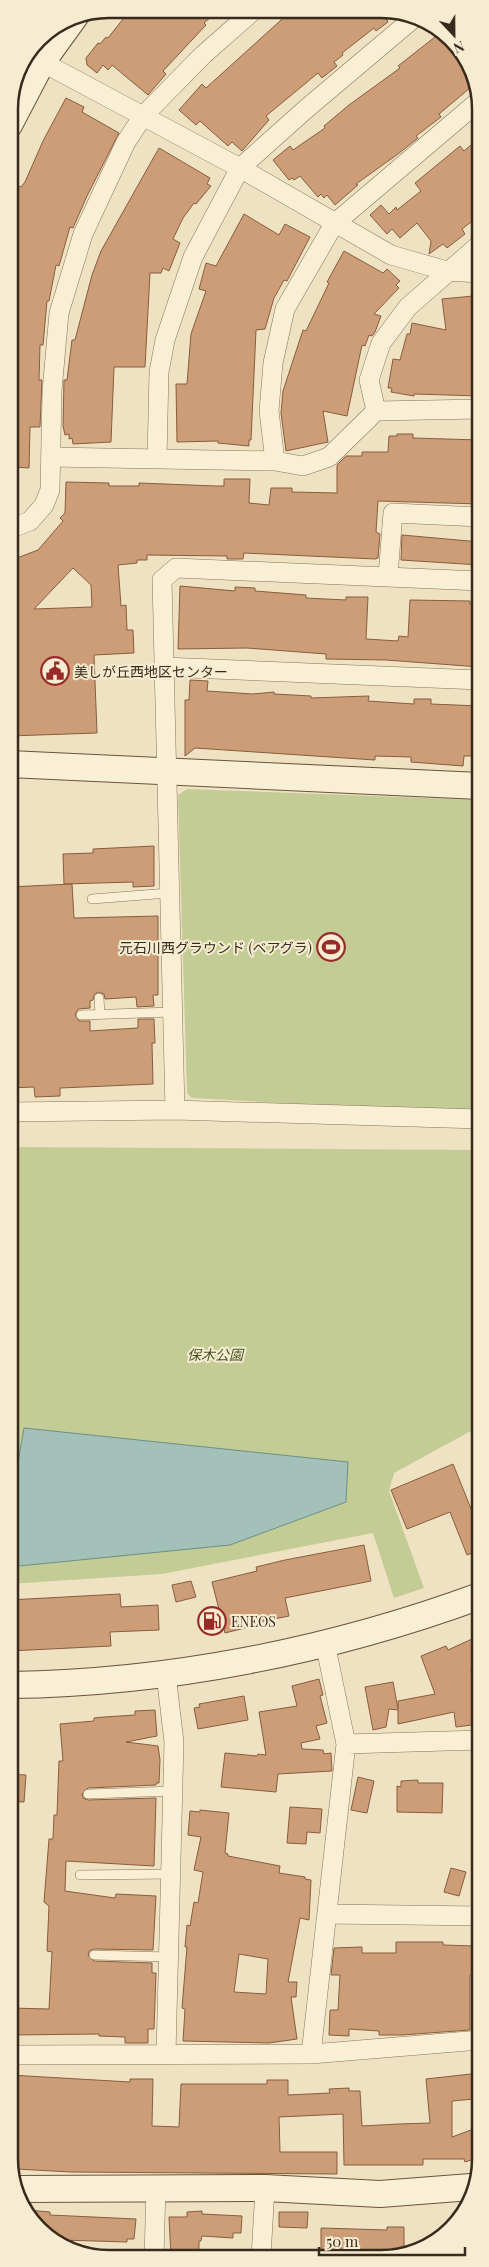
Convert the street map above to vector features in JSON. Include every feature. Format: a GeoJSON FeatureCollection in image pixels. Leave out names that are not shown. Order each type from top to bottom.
{"type":"FeatureCollection","features":[{"type":"Feature","properties":{"kind":"street"},"geometry":{"type":"LineString","coordinates":[[18,526],[30,521],[44,505],[50,490],[52,391],[59,313],[83,234],[126,142],[143,116],[203,55],[245,18]]}},
{"type":"Feature","properties":{"kind":"street"},"geometry":{"type":"LineString","coordinates":[[157,459],[159,372],[164,340],[194,257],[240,168],[306,109],[409,22]]}},
{"type":"Feature","properties":{"kind":"street"},"geometry":{"type":"LineString","coordinates":[[18,102],[35,58],[60,32]]}},
{"type":"Feature","properties":{"kind":"street"},"geometry":{"type":"LineString","coordinates":[[35,58],[240,168],[334,224],[391,255],[447,272],[472,273]]}},
{"type":"Feature","properties":{"kind":"street"},"geometry":{"type":"LineString","coordinates":[[275,462],[269,411],[273,363],[285,309],[334,224],[472,107]]}},
{"type":"Feature","properties":{"kind":"street"},"geometry":{"type":"LineString","coordinates":[[376,411],[369,380],[381,343],[408,307],[472,251]]}},
{"type":"Feature","properties":{"kind":"street"},"geometry":{"type":"LineString","coordinates":[[51,457],[275,462],[303,466],[328,457],[376,411],[472,409]]}},
{"type":"Feature","properties":{"kind":"street"},"geometry":{"type":"LineString","coordinates":[[388,576],[393,513],[472,517]]}},
{"type":"Feature","properties":{"kind":"street"},"geometry":{"type":"LineString","coordinates":[[175,1110],[162,580],[176,568],[472,581]]}},
{"type":"Feature","properties":{"kind":"street"},"geometry":{"type":"LineString","coordinates":[[164,667],[472,680]]}},
{"type":"Feature","properties":{"kind":"street"},"geometry":{"type":"LineString","coordinates":[[18,764],[472,786]]}},
{"type":"Feature","properties":{"kind":"street"},"geometry":{"type":"LineString","coordinates":[[18,1112],[175,1110],[472,1119]]}},
{"type":"Feature","properties":{"kind":"street"},"geometry":{"type":"LineString","coordinates":[[18,1685],[104,1682],[245,1661],[325,1643],[421,1618],[471,1599]]}},
{"type":"Feature","properties":{"kind":"street"},"geometry":{"type":"LineString","coordinates":[[311,2054],[346,1744],[325,1643]]}},
{"type":"Feature","properties":{"kind":"street"},"geometry":{"type":"LineString","coordinates":[[166,1674],[174,1742],[166,2054]]}},
{"type":"Feature","properties":{"kind":"street"},"geometry":{"type":"LineString","coordinates":[[346,1744],[471,1740]]}},
{"type":"Feature","properties":{"kind":"street"},"geometry":{"type":"LineString","coordinates":[[328,1914],[471,1916]]}},
{"type":"Feature","properties":{"kind":"street"},"geometry":{"type":"LineString","coordinates":[[18,2055],[311,2054],[471,2041]]}},
{"type":"Feature","properties":{"kind":"street"},"geometry":{"type":"LineString","coordinates":[[22,2189],[265,2188],[380,2194],[467,2187]]}},
{"type":"Feature","properties":{"kind":"street"},"geometry":{"type":"LineString","coordinates":[[154,2250],[156,2188]]}},
{"type":"Feature","properties":{"kind":"street"},"geometry":{"type":"LineString","coordinates":[[261,2250],[265,2188]]}},
{"type":"Feature","properties":{"kind":"lane"},"geometry":{"type":"LineString","coordinates":[[92,899],[169,893]]}},
{"type":"Feature","properties":{"kind":"lane"},"geometry":{"type":"LineString","coordinates":[[99,998],[100,1014]]}},
{"type":"Feature","properties":{"kind":"lane"},"geometry":{"type":"LineString","coordinates":[[81,1015],[172,1012]]}},
{"type":"Feature","properties":{"kind":"lane"},"geometry":{"type":"LineString","coordinates":[[88,1794],[173,1791]]}},
{"type":"Feature","properties":{"kind":"lane"},"geometry":{"type":"LineString","coordinates":[[80,1875],[171,1874]]}},
{"type":"Feature","properties":{"kind":"lane"},"geometry":{"type":"LineString","coordinates":[[94,1955],[169,1957]]}},
{"type":"Feature","properties":{"kind":"green space","name":"元石川西グラウンド (ベアグラ)"},"geometry":{"type":"Polygon","coordinates":[[[187,789],[472,800],[472,1114],[192,1098],[187,1093],[178,795],[187,789]]]}},
{"type":"Feature","properties":{"kind":"green space","name":"保木公園"},"geometry":{"type":"Polygon","coordinates":[[[18,1147],[471,1150],[471,1431],[394,1473],[389,1491],[424,1588],[394,1598],[373,1533],[162,1574],[18,1583],[18,1147]]]}},
{"type":"Feature","properties":{"kind":"water"},"geometry":{"type":"Polygon","coordinates":[[[24,1428],[348,1462],[346,1502],[230,1545],[18,1566],[18,1462],[24,1428]]]}},
{"type":"Feature","properties":{"kind":"building"},"geometry":{"type":"Polygon","coordinates":[[[124,18],[210,18],[204,23],[206,25],[163,71],[166,74],[148,95],[112,65],[108,70],[103,65],[97,73],[87,65],[86,58],[98,43],[100,44],[106,37],[108,38],[124,18]]]}},
{"type":"Feature","properties":{"kind":"building"},"geometry":{"type":"Polygon","coordinates":[[[283,18],[386,18],[388,22],[376,31],[374,28],[342,53],[343,55],[334,62],[337,66],[322,78],[318,73],[266,116],[269,120],[242,151],[232,142],[228,146],[200,121],[196,125],[179,110],[202,84],[206,88],[283,18]]]}},
{"type":"Feature","properties":{"kind":"building"},"geometry":{"type":"Polygon","coordinates":[[[429,42],[429,60],[457,60],[465,74],[469,89],[439,114],[441,117],[416,136],[418,138],[356,184],[358,185],[335,205],[327,195],[324,198],[321,194],[318,197],[300,176],[294,180],[292,178],[289,180],[273,160],[290,146],[293,150],[325,128],[324,126],[349,105],[400,68],[398,66],[429,42]]]}},
{"type":"Feature","properties":{"kind":"building"},"geometry":{"type":"Polygon","coordinates":[[[66,98],[84,107],[82,112],[119,133],[73,228],[70,227],[59,266],[56,265],[49,301],[47,301],[43,345],[40,345],[39,380],[42,380],[40,427],[30,427],[29,468],[18,467],[18,186],[21,187],[25,182],[43,141],[66,98]]]}},
{"type":"Feature","properties":{"kind":"building"},"geometry":{"type":"Polygon","coordinates":[[[472,144],[472,221],[462,229],[465,234],[447,248],[443,244],[429,254],[431,241],[417,223],[400,238],[392,229],[387,234],[370,215],[381,205],[389,214],[396,207],[397,210],[421,191],[415,183],[460,146],[464,151],[472,144]]]}},
{"type":"Feature","properties":{"kind":"building"},"geometry":{"type":"Polygon","coordinates":[[[159,148],[210,178],[207,184],[211,186],[196,204],[194,203],[183,218],[173,239],[180,243],[169,271],[163,268],[161,273],[150,273],[145,367],[114,367],[111,442],[73,444],[72,438],[69,439],[69,434],[65,435],[63,426],[64,380],[67,380],[72,340],[75,340],[92,275],[101,251],[159,148]]]}},
{"type":"Feature","properties":{"kind":"building"},"geometry":{"type":"Polygon","coordinates":[[[244,214],[279,235],[285,224],[310,237],[287,281],[284,280],[274,298],[265,329],[256,330],[251,440],[249,440],[249,446],[218,443],[218,441],[177,442],[176,384],[187,384],[191,334],[206,291],[199,289],[206,263],[216,266],[244,214]]]}},
{"type":"Feature","properties":{"kind":"building"},"geometry":{"type":"Polygon","coordinates":[[[344,251],[383,273],[387,269],[400,281],[396,285],[399,288],[374,314],[381,316],[375,332],[372,336],[369,335],[365,346],[362,345],[347,416],[323,411],[328,442],[286,451],[281,413],[283,391],[303,330],[306,331],[329,283],[327,282],[344,251]]]}},
{"type":"Feature","properties":{"kind":"building"},"geometry":{"type":"Polygon","coordinates":[[[472,296],[472,396],[414,394],[414,396],[391,392],[392,388],[388,388],[393,359],[400,360],[412,323],[446,330],[442,299],[472,296]]]}},
{"type":"Feature","properties":{"kind":"building"},"geometry":{"type":"Polygon","coordinates":[[[413,434],[413,438],[472,440],[472,504],[378,501],[376,532],[380,534],[378,558],[375,559],[244,553],[243,559],[227,559],[227,556],[147,555],[147,560],[137,560],[137,563],[118,565],[121,606],[126,605],[127,630],[133,630],[134,653],[94,655],[97,733],[18,736],[18,558],[38,550],[63,521],[60,518],[65,513],[66,482],[109,483],[109,486],[139,486],[139,483],[224,486],[224,479],[250,479],[249,503],[269,505],[271,488],[292,488],[292,492],[337,493],[337,465],[346,456],[362,456],[362,452],[388,452],[389,436],[413,434]],[[73,568],[34,609],[92,607],[91,585],[73,568]]]}},
{"type":"Feature","properties":{"kind":"building"},"geometry":{"type":"Polygon","coordinates":[[[402,535],[472,541],[472,564],[401,560],[402,535]]]}},
{"type":"Feature","properties":{"kind":"building"},"geometry":{"type":"Polygon","coordinates":[[[180,586],[235,591],[235,587],[255,588],[255,591],[306,595],[306,598],[346,600],[346,597],[368,597],[366,639],[398,641],[399,636],[408,637],[410,600],[470,601],[470,604],[472,604],[472,666],[386,660],[326,659],[326,654],[247,648],[178,649],[180,586]]]}},
{"type":"Feature","properties":{"kind":"building"},"geometry":{"type":"Polygon","coordinates":[[[190,680],[208,681],[207,691],[253,694],[274,692],[274,694],[311,696],[311,698],[369,696],[368,701],[414,704],[414,699],[431,699],[431,704],[472,706],[472,756],[464,756],[463,766],[411,762],[411,757],[375,756],[375,760],[195,748],[185,756],[185,700],[189,700],[190,680]]]}},
{"type":"Feature","properties":{"kind":"building"},"geometry":{"type":"Polygon","coordinates":[[[154,846],[154,886],[133,887],[133,882],[64,884],[63,854],[93,853],[93,849],[154,846]]]}},
{"type":"Feature","properties":{"kind":"building"},"geometry":{"type":"Polygon","coordinates":[[[72,884],[74,918],[158,916],[158,995],[153,995],[154,1006],[137,1007],[136,997],[105,999],[104,994],[98,992],[94,995],[93,1000],[90,1001],[90,1008],[78,1009],[75,1015],[79,1021],[90,1021],[90,1031],[138,1028],[138,1019],[154,1019],[155,1043],[152,1043],[153,1084],[60,1088],[60,1096],[35,1097],[34,1087],[18,1088],[18,887],[72,884]]]}},
{"type":"Feature","properties":{"kind":"building"},"geometry":{"type":"Polygon","coordinates":[[[453,1464],[471,1509],[471,1553],[467,1555],[450,1512],[407,1529],[391,1490],[453,1464]]]}},
{"type":"Feature","properties":{"kind":"building"},"geometry":{"type":"Polygon","coordinates":[[[364,1545],[371,1581],[285,1598],[289,1616],[244,1625],[245,1628],[225,1633],[212,1582],[257,1571],[256,1567],[364,1545]]]}},
{"type":"Feature","properties":{"kind":"building"},"geometry":{"type":"Polygon","coordinates":[[[191,1581],[196,1597],[176,1602],[172,1585],[191,1581]]]}},
{"type":"Feature","properties":{"kind":"building"},"geometry":{"type":"Polygon","coordinates":[[[120,1594],[121,1607],[158,1605],[159,1630],[110,1632],[111,1646],[18,1651],[18,1600],[120,1594]]]}},
{"type":"Feature","properties":{"kind":"building"},"geometry":{"type":"Polygon","coordinates":[[[471,1639],[471,1725],[456,1727],[454,1712],[398,1724],[398,1710],[389,1709],[386,1727],[373,1730],[365,1687],[393,1682],[398,1709],[398,1701],[435,1694],[421,1656],[446,1646],[448,1650],[471,1639]]]}},
{"type":"Feature","properties":{"kind":"building"},"geometry":{"type":"Polygon","coordinates":[[[319,1679],[323,1695],[320,1696],[327,1723],[316,1726],[320,1739],[301,1743],[302,1749],[323,1750],[324,1754],[331,1753],[332,1771],[278,1774],[276,1792],[221,1787],[225,1753],[266,1755],[259,1712],[297,1706],[292,1686],[319,1679]]]}},
{"type":"Feature","properties":{"kind":"building"},"geometry":{"type":"Polygon","coordinates":[[[244,1696],[248,1720],[198,1729],[194,1708],[200,1707],[199,1704],[244,1696]]]}},
{"type":"Feature","properties":{"kind":"building"},"geometry":{"type":"Polygon","coordinates":[[[155,1710],[157,1736],[126,1742],[158,1746],[160,1760],[159,1783],[156,1783],[156,1785],[88,1788],[82,1794],[83,1798],[88,1800],[156,1798],[154,1866],[66,1861],[65,1891],[115,1898],[116,1894],[156,1896],[153,1950],[94,1949],[89,1951],[88,1955],[94,1961],[152,1963],[152,1973],[156,1973],[154,2029],[148,2029],[148,2043],[125,2043],[125,2037],[99,2036],[99,2034],[18,2035],[18,2008],[49,2009],[52,1952],[47,1951],[49,1906],[44,1902],[49,1839],[53,1839],[54,1815],[57,1815],[59,1761],[63,1761],[60,1724],[94,1721],[94,1718],[135,1715],[135,1711],[155,1710]]]}},
{"type":"Feature","properties":{"kind":"building"},"geometry":{"type":"Polygon","coordinates":[[[18,1775],[26,1775],[24,1802],[18,1802],[18,1775]]]}},
{"type":"Feature","properties":{"kind":"building"},"geometry":{"type":"Polygon","coordinates":[[[358,1777],[374,1781],[367,1813],[351,1810],[358,1777]]]}},
{"type":"Feature","properties":{"kind":"building"},"geometry":{"type":"Polygon","coordinates":[[[418,1780],[418,1783],[443,1783],[442,1813],[397,1812],[397,1786],[401,1787],[401,1781],[418,1780]]]}},
{"type":"Feature","properties":{"kind":"building"},"geometry":{"type":"Polygon","coordinates":[[[290,1807],[322,1809],[320,1833],[307,1832],[306,1844],[287,1843],[290,1807]]]}},
{"type":"Feature","properties":{"kind":"building"},"geometry":{"type":"Polygon","coordinates":[[[200,1810],[229,1813],[225,1853],[228,1856],[280,1866],[279,1873],[305,1877],[305,1879],[311,1880],[309,1920],[300,1918],[288,1982],[297,1982],[296,1997],[291,1997],[297,2039],[269,2043],[183,2041],[185,2009],[182,2008],[187,1925],[190,1926],[194,1902],[198,1903],[203,1872],[194,1870],[201,1837],[188,1835],[190,1811],[200,1812],[200,1810]],[[239,1954],[234,1992],[266,1994],[268,1959],[239,1954]]]}},
{"type":"Feature","properties":{"kind":"building"},"geometry":{"type":"Polygon","coordinates":[[[451,1868],[466,1872],[459,1896],[444,1892],[451,1868]]]}},
{"type":"Feature","properties":{"kind":"building"},"geometry":{"type":"Polygon","coordinates":[[[396,1942],[443,1942],[443,1945],[471,1946],[470,2030],[379,2035],[379,2031],[349,2029],[349,2036],[329,2035],[330,2010],[338,2010],[340,1975],[331,1975],[334,1948],[362,1947],[362,1953],[396,1953],[396,1942]]]}},
{"type":"Feature","properties":{"kind":"building"},"geometry":{"type":"Polygon","coordinates":[[[471,2074],[471,2099],[452,2101],[452,2137],[471,2130],[471,2160],[465,2162],[464,2159],[423,2159],[423,2165],[344,2165],[343,2114],[279,2117],[280,2152],[337,2152],[337,2174],[71,2172],[18,2169],[18,2075],[130,2082],[130,2079],[153,2079],[152,2126],[179,2127],[181,2084],[267,2084],[267,2080],[288,2080],[288,2095],[330,2093],[329,2089],[349,2088],[349,2091],[360,2091],[362,2126],[430,2123],[426,2079],[471,2074]]]}},
{"type":"Feature","properties":{"kind":"building"},"geometry":{"type":"Polygon","coordinates":[[[34,2211],[50,2212],[50,2215],[136,2219],[134,2239],[127,2239],[127,2242],[68,2240],[53,2231],[34,2211]]]}},
{"type":"Feature","properties":{"kind":"building"},"geometry":{"type":"Polygon","coordinates":[[[202,2211],[202,2214],[242,2216],[241,2233],[233,2233],[233,2238],[202,2236],[201,2241],[199,2241],[199,2250],[171,2250],[169,2217],[187,2217],[187,2212],[202,2211]]]}},
{"type":"Feature","properties":{"kind":"building"},"geometry":{"type":"Polygon","coordinates":[[[279,2212],[308,2212],[307,2228],[279,2227],[279,2212]]]}},
{"type":"Feature","properties":{"kind":"building"},"geometry":{"type":"Polygon","coordinates":[[[387,2227],[404,2227],[404,2246],[381,2250],[321,2250],[321,2228],[387,2230],[387,2227]]]}},
{"type":"Feature","properties":{"kind":"place","name":"美しが丘西地区センター"},"geometry":{"type":"Point","coordinates":[55,671]}},
{"type":"Feature","properties":{"kind":"place","name":"元石川西グラウンド (ベアグラ)"},"geometry":{"type":"Point","coordinates":[331,947]}},
{"type":"Feature","properties":{"kind":"place","name":"ENEOS"},"geometry":{"type":"Point","coordinates":[212,1621]}}]}
